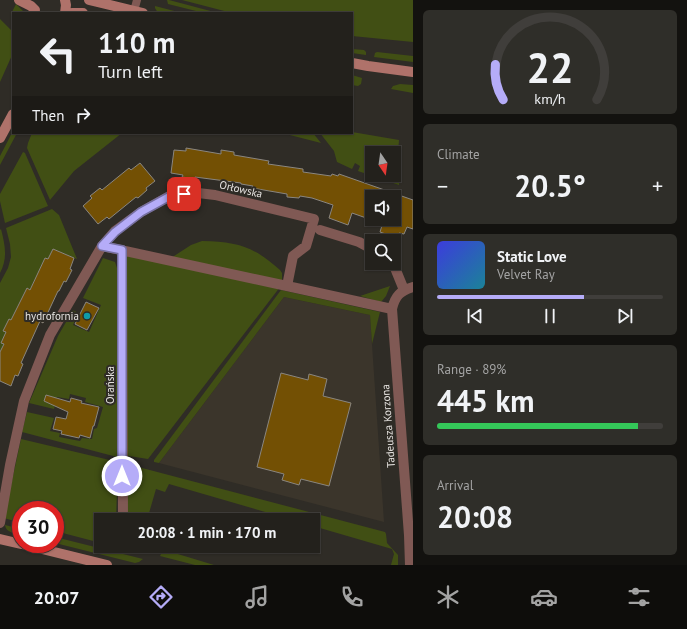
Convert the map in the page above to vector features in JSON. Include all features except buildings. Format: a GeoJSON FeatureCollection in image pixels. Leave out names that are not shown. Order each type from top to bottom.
{"type":"FeatureCollection","features":[{"type":"Feature","properties":{"kind":"street"},"geometry":{"type":"LineString","coordinates":[[19,0],[36,8]]}},
{"type":"Feature","properties":{"kind":"street"},"geometry":{"type":"LineString","coordinates":[[65,0],[65,12]]}},
{"type":"Feature","properties":{"kind":"street"},"geometry":{"type":"LineString","coordinates":[[89,0],[138,12]]}},
{"type":"Feature","properties":{"kind":"street"},"geometry":{"type":"LineString","coordinates":[[353,63],[413,72]]}},
{"type":"Feature","properties":{"kind":"street"},"geometry":{"type":"LineString","coordinates":[[0,138],[12,113]]}},
{"type":"Feature","properties":{"kind":"street","name":"Orłowska"},"geometry":{"type":"LineString","coordinates":[[0,523],[10,465],[24,401],[50,335],[102,246],[125,223],[172,195],[198,193],[227,197],[314,218],[306,246],[293,256],[287,286]]}},
{"type":"Feature","properties":{"kind":"street"},"geometry":{"type":"LineString","coordinates":[[320,230],[365,245]]}},
{"type":"Feature","properties":{"kind":"street"},"geometry":{"type":"LineString","coordinates":[[102,246],[392,309],[397,295],[409,288],[397,270]]}},
{"type":"Feature","properties":{"kind":"street","name":"Orańska"},"geometry":{"type":"LineString","coordinates":[[122,250],[123,513]]}},
{"type":"Feature","properties":{"kind":"street","name":"Tadeusza Korzona"},"geometry":{"type":"LineString","coordinates":[[392,309],[410,565]]}},
{"type":"Feature","properties":{"kind":"street"},"geometry":{"type":"LineString","coordinates":[[0,539],[12,542]]}},
{"type":"Feature","properties":{"kind":"street"},"geometry":{"type":"LineString","coordinates":[[58,553],[107,565]]}},
{"type":"Feature","properties":{"kind":"lane"},"geometry":{"type":"LineString","coordinates":[[136,0],[138,12]]}},
{"type":"Feature","properties":{"kind":"shaded area"},"geometry":{"type":"Polygon","coordinates":[[[284,297],[370,315],[384,522],[159,463],[284,297]]]}},
{"type":"Feature","properties":{"kind":"green space"},"geometry":{"type":"Polygon","coordinates":[[[167,0],[214,12],[200,12],[168,4],[167,0]]]}},
{"type":"Feature","properties":{"kind":"green space"},"geometry":{"type":"Polygon","coordinates":[[[182,0],[413,0],[413,42],[353,36],[353,12],[228,12],[182,0]]]}},
{"type":"Feature","properties":{"kind":"green space"},"geometry":{"type":"Polygon","coordinates":[[[16,4],[24,12],[12,12],[16,4]]]}},
{"type":"Feature","properties":{"kind":"green space"},"geometry":{"type":"Polygon","coordinates":[[[155,6],[178,12],[157,12],[155,6]]]}},
{"type":"Feature","properties":{"kind":"green space"},"geometry":{"type":"Polygon","coordinates":[[[0,19],[12,31],[12,55],[0,82],[0,19]]]}},
{"type":"Feature","properties":{"kind":"green space"},"geometry":{"type":"Polygon","coordinates":[[[353,49],[364,50],[366,55],[353,53],[353,49]]]}},
{"type":"Feature","properties":{"kind":"green space"},"geometry":{"type":"Polygon","coordinates":[[[375,53],[413,56],[413,62],[374,57],[375,53]]]}},
{"type":"Feature","properties":{"kind":"green space"},"geometry":{"type":"Polygon","coordinates":[[[353,75],[362,78],[361,84],[358,86],[353,85],[353,75]]]}},
{"type":"Feature","properties":{"kind":"green space"},"geometry":{"type":"Polygon","coordinates":[[[400,84],[413,85],[413,93],[391,89],[393,86],[400,84]]]}},
{"type":"Feature","properties":{"kind":"green space"},"geometry":{"type":"Polygon","coordinates":[[[353,132],[399,140],[399,146],[365,146],[365,173],[358,171],[360,166],[355,163],[352,169],[337,162],[334,151],[321,134],[353,134],[353,132]]]}},
{"type":"Feature","properties":{"kind":"green space"},"geometry":{"type":"Polygon","coordinates":[[[12,133],[16,134],[0,165],[0,156],[12,133]]]}},
{"type":"Feature","properties":{"kind":"green space"},"geometry":{"type":"Polygon","coordinates":[[[32,134],[121,134],[74,171],[50,200],[27,148],[32,134]]]}},
{"type":"Feature","properties":{"kind":"green space"},"geometry":{"type":"Polygon","coordinates":[[[286,134],[314,134],[321,143],[286,134]]]}},
{"type":"Feature","properties":{"kind":"green space"},"geometry":{"type":"Polygon","coordinates":[[[23,152],[25,153],[48,206],[5,223],[0,194],[23,152]]]}},
{"type":"Feature","properties":{"kind":"green space"},"geometry":{"type":"Polygon","coordinates":[[[390,182],[399,182],[399,185],[390,182]]]}},
{"type":"Feature","properties":{"kind":"green space"},"geometry":{"type":"Polygon","coordinates":[[[52,209],[59,215],[77,259],[53,249],[48,259],[45,258],[38,281],[35,279],[30,290],[27,288],[11,320],[9,319],[4,331],[6,332],[2,343],[4,344],[0,352],[0,283],[8,268],[11,257],[10,244],[6,228],[52,209]]]}},
{"type":"Feature","properties":{"kind":"green space"},"geometry":{"type":"Polygon","coordinates":[[[1,229],[5,246],[5,257],[0,273],[0,230],[1,229]]]}},
{"type":"Feature","properties":{"kind":"green space"},"geometry":{"type":"Polygon","coordinates":[[[202,241],[235,244],[261,255],[280,270],[282,273],[282,281],[171,258],[191,245],[202,241]]]}},
{"type":"Feature","properties":{"kind":"green space"},"geometry":{"type":"Polygon","coordinates":[[[126,254],[280,287],[148,459],[126,455],[126,254]]]}},
{"type":"Feature","properties":{"kind":"green space"},"geometry":{"type":"Polygon","coordinates":[[[103,258],[115,262],[117,268],[117,457],[22,432],[27,412],[54,418],[50,431],[60,433],[59,437],[80,441],[82,438],[92,439],[94,429],[97,428],[103,407],[85,402],[86,398],[70,394],[69,399],[57,397],[54,409],[29,403],[58,336],[73,310],[78,313],[73,325],[89,332],[101,305],[83,298],[103,258]]]}},
{"type":"Feature","properties":{"kind":"green space"},"geometry":{"type":"Polygon","coordinates":[[[390,286],[386,296],[381,302],[360,296],[390,286]]]}},
{"type":"Feature","properties":{"kind":"green space"},"geometry":{"type":"Polygon","coordinates":[[[281,290],[380,312],[372,344],[370,315],[284,297],[159,463],[154,462],[154,460],[281,290]]]}},
{"type":"Feature","properties":{"kind":"green space"},"geometry":{"type":"Polygon","coordinates":[[[21,439],[118,462],[116,513],[94,513],[94,541],[64,533],[64,501],[12,501],[12,520],[4,518],[21,439]]]}},
{"type":"Feature","properties":{"kind":"green space"},"geometry":{"type":"Polygon","coordinates":[[[127,464],[313,513],[269,513],[169,484],[165,492],[156,489],[149,513],[126,513],[127,464]]]}},
{"type":"Feature","properties":{"kind":"green space"},"geometry":{"type":"Polygon","coordinates":[[[320,515],[385,532],[387,543],[398,555],[398,565],[391,565],[394,554],[392,549],[320,528],[320,515]]]}},
{"type":"Feature","properties":{"kind":"green space"},"geometry":{"type":"Polygon","coordinates":[[[5,525],[12,527],[12,532],[7,530],[5,525]]]}},
{"type":"Feature","properties":{"kind":"green space"},"geometry":{"type":"Polygon","coordinates":[[[64,539],[94,547],[94,553],[64,545],[64,539]]]}},
{"type":"Feature","properties":{"kind":"green space"},"geometry":{"type":"Polygon","coordinates":[[[95,553],[119,553],[143,559],[135,563],[95,553]]]}},
{"type":"Feature","properties":{"kind":"green space"},"geometry":{"type":"Polygon","coordinates":[[[175,553],[214,565],[195,565],[160,556],[161,554],[175,553]]]}},
{"type":"Feature","properties":{"kind":"place","name":"hydrofornia"},"geometry":{"type":"Point","coordinates":[87,316]}},
{"type":"Feature","properties":{"kind":"route"},"geometry":{"type":"LineString","coordinates":[[122,476],[122,250],[102,246],[125,223],[141,212],[172,195],[184,194]]}}]}
